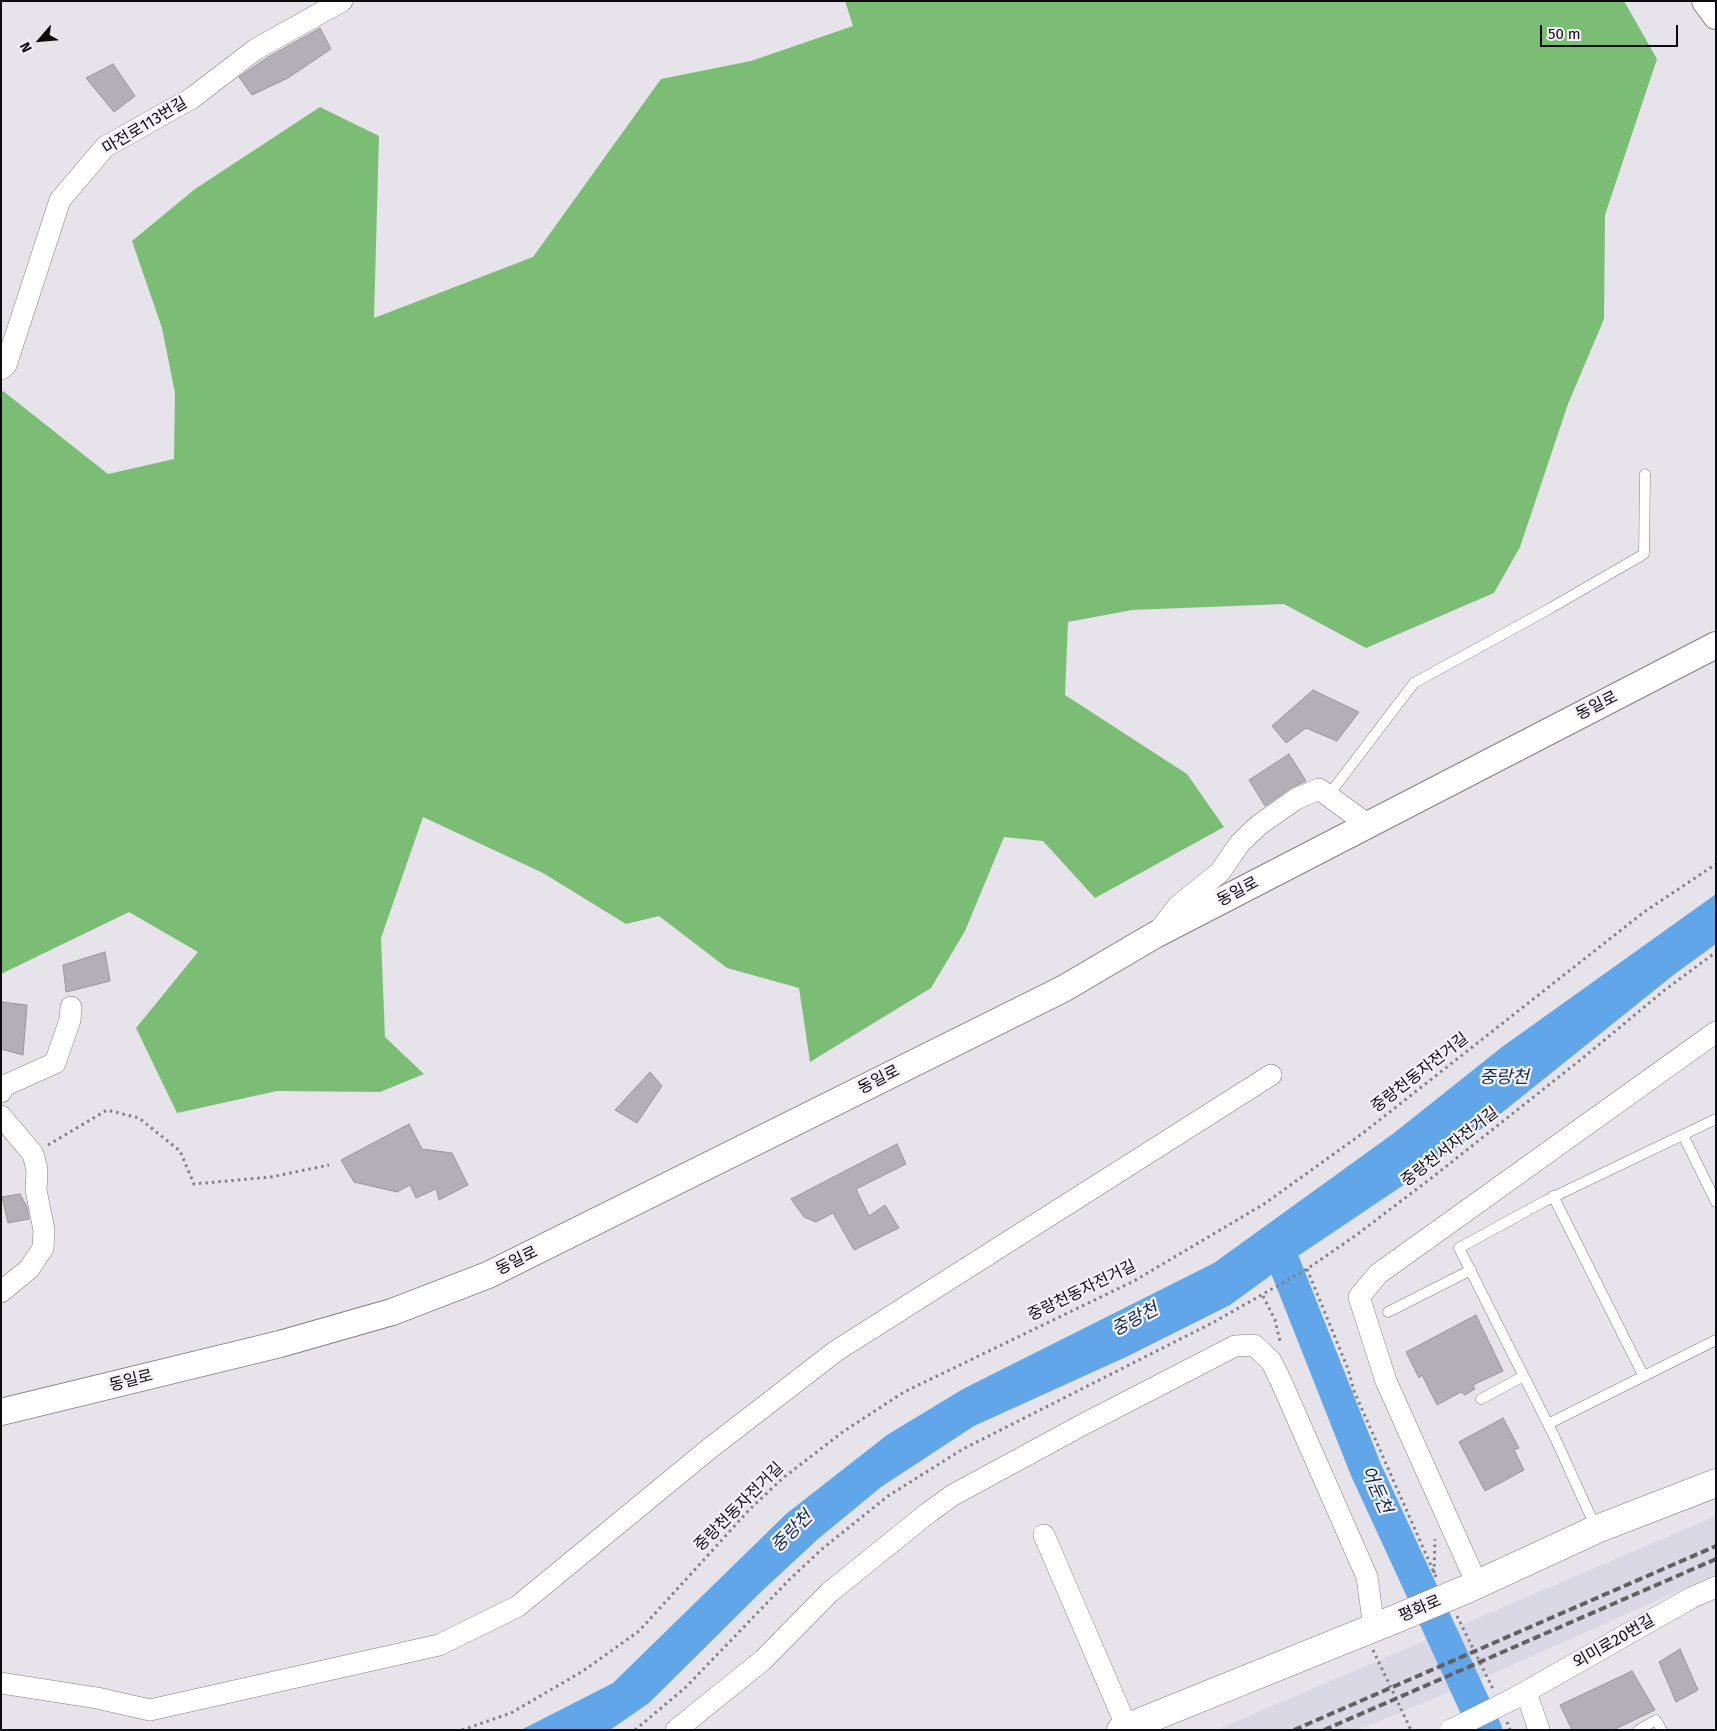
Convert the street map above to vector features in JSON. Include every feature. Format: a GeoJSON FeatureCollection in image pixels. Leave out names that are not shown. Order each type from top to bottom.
{"type":"FeatureCollection","features":[{"type":"Feature","properties":{"kind":"main road","name":"평화로"},"geometry":{"type":"LineString","coordinates":[[1125,1729],[1293,1659],[1379,1633],[1472,1586],[1597,1529],[1716,1483]]}},
{"type":"Feature","properties":{"kind":"street","name":"마전로113번길"},"geometry":{"type":"LineString","coordinates":[[1,369],[6,365],[60,200],[105,147],[192,98],[256,48],[342,1]]}},
{"type":"Feature","properties":{"kind":"street"},"geometry":{"type":"LineString","coordinates":[[1706,1],[1716,16]]}},
{"type":"Feature","properties":{"kind":"street","name":"동일로"},"geometry":{"type":"LineString","coordinates":[[1,1412],[289,1342],[392,1312],[488,1275],[1062,989],[1155,935],[1716,645]]}},
{"type":"Feature","properties":{"kind":"street"},"geometry":{"type":"LineString","coordinates":[[1155,935],[1178,906],[1220,872],[1240,843],[1259,825],[1296,799],[1319,790],[1367,824]]}},
{"type":"Feature","properties":{"kind":"street"},"geometry":{"type":"LineString","coordinates":[[1,1092],[4,1086],[55,1063],[70,1020],[70,1007]]}},
{"type":"Feature","properties":{"kind":"street"},"geometry":{"type":"LineString","coordinates":[[1472,1586],[1386,1380],[1359,1297],[1378,1274],[1716,1032]]}},
{"type":"Feature","properties":{"kind":"street"},"geometry":{"type":"LineString","coordinates":[[1,1682],[97,1698],[150,1710],[439,1645],[518,1606],[709,1449],[836,1351],[1271,1075]]}},
{"type":"Feature","properties":{"kind":"street"},"geometry":{"type":"LineString","coordinates":[[1,1116],[33,1154],[37,1170],[36,1190],[44,1230],[43,1248],[29,1269],[1,1292]]}},
{"type":"Feature","properties":{"kind":"street"},"geometry":{"type":"LineString","coordinates":[[676,1730],[763,1660],[830,1592],[928,1513],[954,1495],[1235,1346],[1254,1345],[1270,1361],[1280,1379],[1367,1577],[1379,1633]]}},
{"type":"Feature","properties":{"kind":"street"},"geometry":{"type":"LineString","coordinates":[[1044,1535],[1125,1729]]}},
{"type":"Feature","properties":{"kind":"street","name":"외미로20번길"},"geometry":{"type":"LineString","coordinates":[[1451,1730],[1510,1701],[1691,1598],[1716,1587]]}},
{"type":"Feature","properties":{"kind":"street"},"geometry":{"type":"LineString","coordinates":[[1510,1701],[1539,1730]]}},
{"type":"Feature","properties":{"kind":"lane"},"geometry":{"type":"LineString","coordinates":[[1328,796],[1414,682],[1549,610],[1644,554],[1645,474]]}},
{"type":"Feature","properties":{"kind":"lane"},"geometry":{"type":"LineString","coordinates":[[1597,1529],[1548,1424],[1459,1248],[1553,1196],[1716,1119]]}},
{"type":"Feature","properties":{"kind":"lane"},"geometry":{"type":"LineString","coordinates":[[1683,1134],[1716,1202]]}},
{"type":"Feature","properties":{"kind":"lane"},"geometry":{"type":"LineString","coordinates":[[1553,1196],[1644,1375]]}},
{"type":"Feature","properties":{"kind":"lane"},"geometry":{"type":"LineString","coordinates":[[1388,1312],[1471,1270]]}},
{"type":"Feature","properties":{"kind":"lane"},"geometry":{"type":"LineString","coordinates":[[1548,1424],[1716,1340]]}},
{"type":"Feature","properties":{"kind":"lane"},"geometry":{"type":"LineString","coordinates":[[1481,1398],[1524,1376]]}},
{"type":"Feature","properties":{"kind":"lane"},"geometry":{"type":"LineString","coordinates":[[1638,1730],[1656,1720],[1662,1730]]}},
{"type":"Feature","properties":{"kind":"path","name":"중랑천동자전거길"},"geometry":{"type":"LineString","coordinates":[[462,1730],[511,1713],[584,1671],[638,1631],[750,1509],[771,1489],[844,1431],[904,1392],[1134,1281],[1264,1204],[1363,1133],[1644,912],[1716,864]]}},
{"type":"Feature","properties":{"kind":"path","name":"중랑천서자전거길"},"geometry":{"type":"LineString","coordinates":[[1280,1379],[1283,1356],[1275,1320],[1263,1296],[1308,1269],[1355,1236],[1584,1058],[1666,990],[1716,952]]}},
{"type":"Feature","properties":{"kind":"path"},"geometry":{"type":"LineString","coordinates":[[33,1154],[107,1110],[139,1118],[180,1150],[194,1184],[270,1177],[329,1165]]}},
{"type":"Feature","properties":{"kind":"path"},"geometry":{"type":"LineString","coordinates":[[1308,1269],[1348,1368],[1354,1391],[1439,1582]]}},
{"type":"Feature","properties":{"kind":"path"},"geometry":{"type":"LineString","coordinates":[[1456,1615],[1510,1701],[1510,1730]]}},
{"type":"Feature","properties":{"kind":"path"},"geometry":{"type":"LineString","coordinates":[[1379,1633],[1411,1730]]}},
{"type":"Feature","properties":{"kind":"shaded area"},"geometry":{"type":"Polygon","coordinates":[[[1716,1516],[1716,1574],[1499,1671],[1358,1730],[1216,1730],[1716,1516]]]}},
{"type":"Feature","properties":{"kind":"green space"},"geometry":{"type":"Polygon","coordinates":[[[845,1],[1624,1],[1657,59],[1605,215],[1604,319],[1568,404],[1520,547],[1494,593],[1366,648],[1284,604],[1132,610],[1068,622],[1065,695],[1187,774],[1224,827],[1095,898],[1043,841],[1004,837],[965,931],[931,988],[810,1062],[799,988],[727,968],[659,916],[626,924],[543,873],[423,817],[381,938],[385,1037],[424,1074],[380,1092],[277,1091],[177,1113],[136,1028],[198,952],[129,912],[1,974],[1,393],[3,391],[108,474],[174,459],[175,393],[162,328],[132,241],[195,189],[320,107],[379,136],[374,318],[533,257],[661,79],[751,61],[853,26],[845,1]]]}},
{"type":"Feature","properties":{"kind":"water","name":"중랑천"},"geometry":{"type":"Polygon","coordinates":[[[1716,894],[1716,944],[1676,973],[1489,1123],[1417,1176],[1289,1262],[1230,1305],[1126,1357],[974,1426],[881,1487],[818,1539],[763,1590],[649,1703],[610,1730],[521,1730],[613,1683],[786,1514],[887,1435],[963,1389],[1214,1263],[1394,1133],[1502,1047],[1716,894]]]}},
{"type":"Feature","properties":{"kind":"building"},"geometry":{"type":"Polygon","coordinates":[[[320,28],[331,49],[288,78],[252,95],[239,77],[268,57],[320,28]]]}},
{"type":"Feature","properties":{"kind":"building"},"geometry":{"type":"Polygon","coordinates":[[[113,64],[135,96],[114,112],[86,78],[113,64]]]}},
{"type":"Feature","properties":{"kind":"building"},"geometry":{"type":"Polygon","coordinates":[[[1313,690],[1359,712],[1337,741],[1306,728],[1286,743],[1272,726],[1313,690]]]}},
{"type":"Feature","properties":{"kind":"building"},"geometry":{"type":"Polygon","coordinates":[[[1289,754],[1306,781],[1289,789],[1265,806],[1249,780],[1289,754]]]}},
{"type":"Feature","properties":{"kind":"building"},"geometry":{"type":"Polygon","coordinates":[[[105,952],[110,981],[66,992],[63,965],[105,952]]]}},
{"type":"Feature","properties":{"kind":"building"},"geometry":{"type":"Polygon","coordinates":[[[1,1002],[27,1005],[23,1055],[1,1049],[1,1002]]]}},
{"type":"Feature","properties":{"kind":"building"},"geometry":{"type":"Polygon","coordinates":[[[650,1072],[662,1086],[637,1123],[615,1110],[650,1072]]]}},
{"type":"Feature","properties":{"kind":"building"},"geometry":{"type":"Polygon","coordinates":[[[409,1124],[422,1149],[452,1153],[468,1185],[439,1200],[436,1189],[416,1198],[410,1185],[397,1192],[354,1182],[341,1160],[409,1124]]]}},
{"type":"Feature","properties":{"kind":"building"},"geometry":{"type":"Polygon","coordinates":[[[897,1144],[906,1164],[856,1189],[869,1216],[885,1205],[899,1228],[854,1250],[833,1213],[816,1222],[804,1217],[791,1199],[897,1144]]]}},
{"type":"Feature","properties":{"kind":"building"},"geometry":{"type":"Polygon","coordinates":[[[20,1194],[27,1207],[29,1219],[8,1223],[2,1197],[20,1194]]]}},
{"type":"Feature","properties":{"kind":"building"},"geometry":{"type":"Polygon","coordinates":[[[1476,1315],[1503,1371],[1473,1385],[1475,1389],[1465,1395],[1461,1392],[1437,1405],[1422,1375],[1419,1378],[1406,1352],[1476,1315]]]}},
{"type":"Feature","properties":{"kind":"building"},"geometry":{"type":"Polygon","coordinates":[[[1503,1418],[1519,1448],[1514,1450],[1524,1470],[1485,1491],[1459,1442],[1503,1418]]]}},
{"type":"Feature","properties":{"kind":"building"},"geometry":{"type":"Polygon","coordinates":[[[1680,1649],[1698,1690],[1676,1702],[1659,1662],[1680,1649]]]}},
{"type":"Feature","properties":{"kind":"building"},"geometry":{"type":"Polygon","coordinates":[[[1632,1671],[1655,1710],[1613,1730],[1572,1730],[1560,1705],[1632,1671]]]}},
{"type":"Feature","properties":{"kind":"waterway","name":"어둔천"},"geometry":{"type":"LineString","coordinates":[[1273,1248],[1285,1265],[1366,1470],[1486,1730]]}},
{"type":"Feature","properties":{"kind":"railway"},"geometry":{"type":"LineString","coordinates":[[1294,1730],[1716,1546]]}},
{"type":"Feature","properties":{"kind":"railway"},"geometry":{"type":"LineString","coordinates":[[1324,1730],[1716,1559]]}}]}
